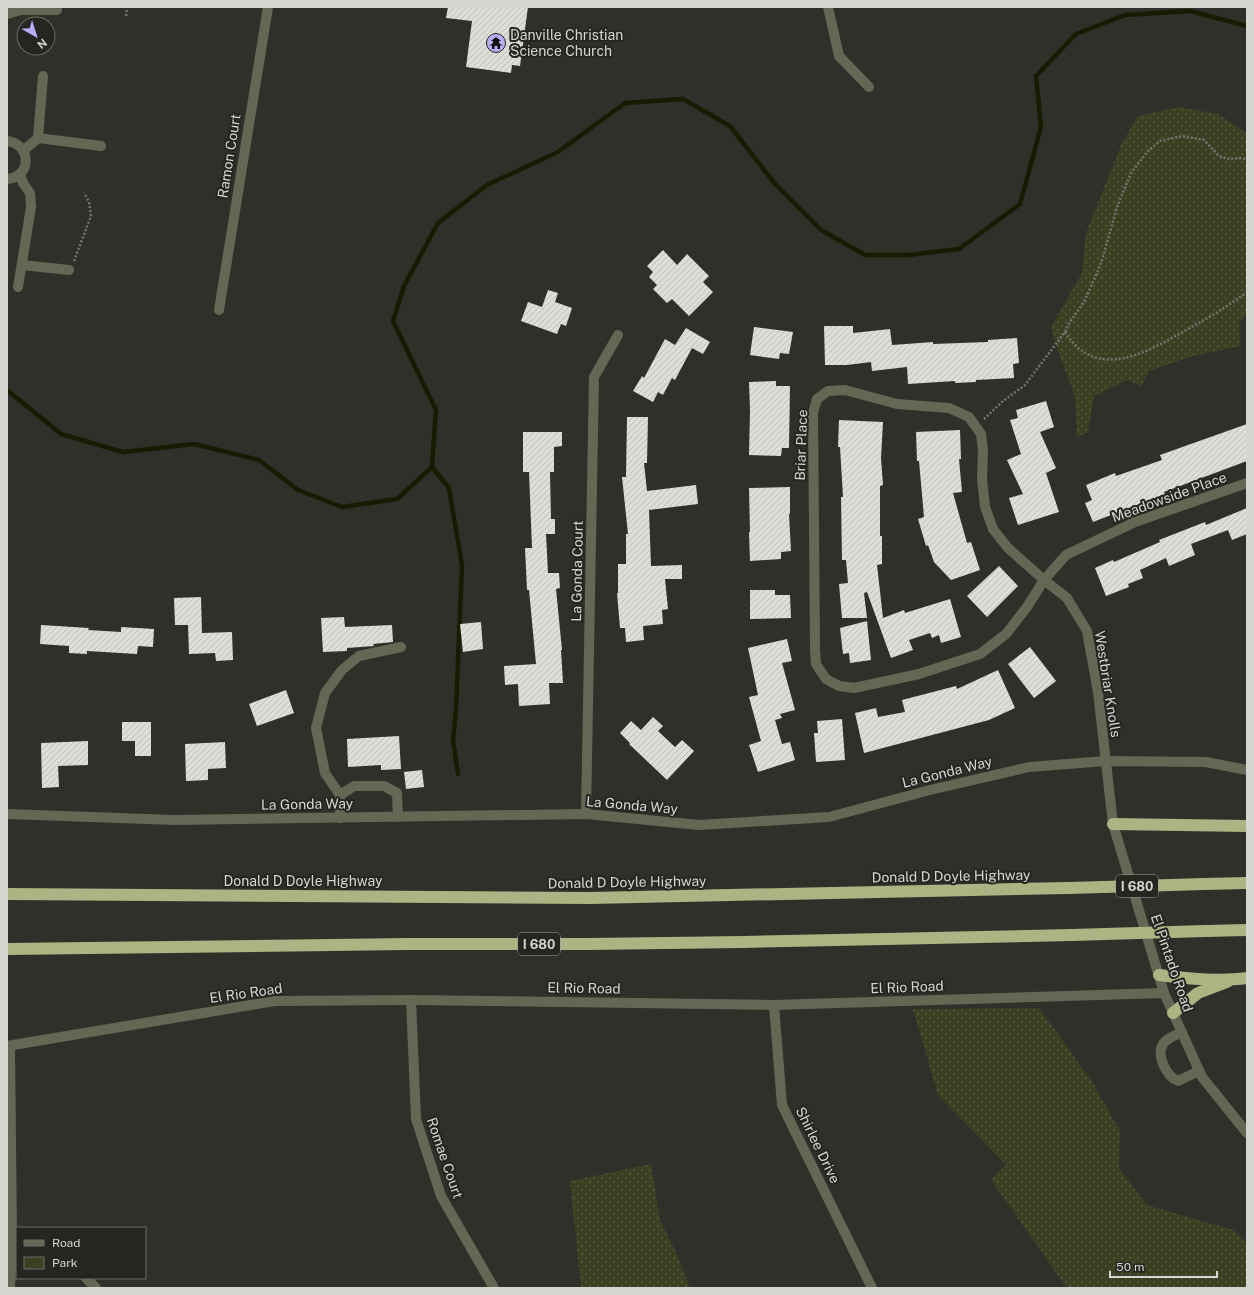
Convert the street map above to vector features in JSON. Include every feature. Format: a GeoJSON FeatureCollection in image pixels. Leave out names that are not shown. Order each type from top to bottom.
{"type":"FeatureCollection","features":[{"type":"Feature","properties":{"kind":"highway"},"geometry":{"type":"LineString","coordinates":[[1114,824],[1247,826]]}},
{"type":"Feature","properties":{"kind":"highway","name":"Donald D Doyle Highway"},"geometry":{"type":"LineString","coordinates":[[7,894],[590,898],[1247,883]]}},
{"type":"Feature","properties":{"kind":"highway","name":"I 680"},"geometry":{"type":"LineString","coordinates":[[7,949],[744,942],[1247,930]]}},
{"type":"Feature","properties":{"kind":"highway"},"geometry":{"type":"LineString","coordinates":[[1159,975],[1185,979],[1234,980],[1247,978]]}},
{"type":"Feature","properties":{"kind":"highway"},"geometry":{"type":"LineString","coordinates":[[1173,1013],[1198,993],[1234,980]]}},
{"type":"Feature","properties":{"kind":"street"},"geometry":{"type":"LineString","coordinates":[[7,14],[21,10],[57,10],[57,7]]}},
{"type":"Feature","properties":{"kind":"street","name":"Ramon Court"},"geometry":{"type":"LineString","coordinates":[[219,310],[268,7]]}},
{"type":"Feature","properties":{"kind":"street"},"geometry":{"type":"LineString","coordinates":[[828,7],[839,56],[869,87]]}},
{"type":"Feature","properties":{"kind":"street"},"geometry":{"type":"LineString","coordinates":[[23,151],[38,138],[42,76]]}},
{"type":"Feature","properties":{"kind":"street"},"geometry":{"type":"LineString","coordinates":[[38,138],[101,146]]}},
{"type":"Feature","properties":{"kind":"street"},"geometry":{"type":"LineString","coordinates":[[7,141],[20,146],[26,157],[24,169],[20,174],[15,178],[7,179]]}},
{"type":"Feature","properties":{"kind":"street"},"geometry":{"type":"LineString","coordinates":[[18,287],[31,207],[30,194],[23,183],[20,174]]}},
{"type":"Feature","properties":{"kind":"street"},"geometry":{"type":"LineString","coordinates":[[22,265],[69,270]]}},
{"type":"Feature","properties":{"kind":"street","name":"La Gonda Court"},"geometry":{"type":"LineString","coordinates":[[586,814],[594,376],[618,336]]}},
{"type":"Feature","properties":{"kind":"street","name":"Briar Place"},"geometry":{"type":"LineString","coordinates":[[976,426],[969,417],[949,408],[897,404],[845,390],[828,391],[817,399],[813,413],[816,664],[826,679],[839,686],[854,688],[919,674],[980,654],[1006,634],[1028,607],[1044,580]]}},
{"type":"Feature","properties":{"kind":"street"},"geometry":{"type":"LineString","coordinates":[[976,426],[981,434],[983,451],[982,479],[985,507],[992,529],[1008,548],[1044,580]]}},
{"type":"Feature","properties":{"kind":"street","name":"Meadowside Place"},"geometry":{"type":"LineString","coordinates":[[1044,580],[1066,555],[1135,522],[1247,483]]}},
{"type":"Feature","properties":{"kind":"street","name":"Westbriar Knolls"},"geometry":{"type":"LineString","coordinates":[[1044,580],[1067,598],[1087,631],[1098,692],[1106,761]]}},
{"type":"Feature","properties":{"kind":"street"},"geometry":{"type":"LineString","coordinates":[[340,818],[340,795],[325,773],[316,728],[325,693],[342,670],[359,656],[401,647]]}},
{"type":"Feature","properties":{"kind":"street","name":"La Gonda Way"},"geometry":{"type":"LineString","coordinates":[[7,814],[174,820],[586,814],[699,825],[829,817],[930,790],[1029,767],[1106,761],[1206,762],[1247,770]]}},
{"type":"Feature","properties":{"kind":"street","name":"El Pintado Road"},"geometry":{"type":"LineString","coordinates":[[1106,761],[1114,824],[1164,993],[1202,1077],[1247,1133]]}},
{"type":"Feature","properties":{"kind":"street"},"geometry":{"type":"LineString","coordinates":[[340,795],[354,786],[384,786],[397,793],[398,817]]}},
{"type":"Feature","properties":{"kind":"street","name":"El Rio Road"},"geometry":{"type":"LineString","coordinates":[[9,1046],[275,1001],[411,1000],[774,1005],[1164,993]]}},
{"type":"Feature","properties":{"kind":"street","name":"Romae Court"},"geometry":{"type":"LineString","coordinates":[[411,1000],[416,1119],[441,1196],[494,1288]]}},
{"type":"Feature","properties":{"kind":"street","name":"Shirlee Drive"},"geometry":{"type":"LineString","coordinates":[[774,1005],[782,1105],[872,1288]]}},
{"type":"Feature","properties":{"kind":"street"},"geometry":{"type":"LineString","coordinates":[[1182,1032],[1163,1043],[1160,1050],[1161,1059],[1169,1075],[1178,1081],[1200,1071]]}},
{"type":"Feature","properties":{"kind":"street"},"geometry":{"type":"LineString","coordinates":[[9,1046],[14,1237],[10,1288]]}},
{"type":"Feature","properties":{"kind":"street"},"geometry":{"type":"LineString","coordinates":[[87,1279],[96,1288]]}},
{"type":"Feature","properties":{"kind":"path"},"geometry":{"type":"LineString","coordinates":[[126,16],[127,7]]}},
{"type":"Feature","properties":{"kind":"path"},"geometry":{"type":"LineString","coordinates":[[976,426],[1003,401],[1025,385],[1065,332],[1068,325],[1084,302],[1103,257],[1117,207],[1131,173],[1148,151],[1160,141],[1182,136],[1204,140],[1219,156],[1228,159],[1242,158],[1247,160]]}},
{"type":"Feature","properties":{"kind":"path"},"geometry":{"type":"LineString","coordinates":[[69,270],[78,253],[91,216],[89,202],[84,193]]}},
{"type":"Feature","properties":{"kind":"path"},"geometry":{"type":"LineString","coordinates":[[1065,332],[1077,347],[1099,359],[1127,358],[1151,349],[1214,315],[1247,292]]}},
{"type":"Feature","properties":{"kind":"green space"},"geometry":{"type":"Polygon","coordinates":[[[1179,107],[1218,114],[1247,133],[1247,315],[1239,322],[1240,346],[1193,356],[1149,371],[1141,386],[1127,380],[1094,396],[1088,432],[1077,437],[1075,396],[1059,354],[1051,327],[1082,273],[1086,233],[1122,143],[1138,116],[1179,107]]]}},
{"type":"Feature","properties":{"kind":"green space"},"geometry":{"type":"Polygon","coordinates":[[[1039,1008],[1091,1080],[1120,1131],[1119,1168],[1147,1205],[1233,1230],[1247,1243],[1247,1288],[1067,1288],[991,1180],[1006,1165],[938,1095],[913,1009],[1039,1008]]]}},
{"type":"Feature","properties":{"kind":"green space"},"geometry":{"type":"Polygon","coordinates":[[[651,1164],[660,1220],[676,1252],[690,1288],[581,1288],[570,1181],[651,1164]]]}},
{"type":"Feature","properties":{"kind":"building","name":"Danville Christian Science Church"},"geometry":{"type":"Polygon","coordinates":[[[448,7],[528,7],[520,66],[512,65],[511,73],[466,67],[472,21],[446,18],[448,7]]]}},
{"type":"Feature","properties":{"kind":"building"},"geometry":{"type":"Polygon","coordinates":[[[663,250],[677,265],[687,254],[709,276],[703,282],[713,292],[689,316],[672,299],[667,303],[653,289],[657,285],[649,277],[653,272],[647,266],[663,250]]]}},
{"type":"Feature","properties":{"kind":"building"},"geometry":{"type":"Polygon","coordinates":[[[548,290],[558,293],[555,302],[572,308],[566,326],[561,324],[557,334],[521,321],[528,302],[542,307],[548,290]]]}},
{"type":"Feature","properties":{"kind":"building"},"geometry":{"type":"Polygon","coordinates":[[[824,326],[853,326],[853,333],[890,329],[892,345],[933,342],[933,344],[988,342],[988,340],[1017,338],[1019,363],[1013,364],[1014,378],[976,380],[976,382],[955,383],[955,381],[908,384],[907,367],[872,371],[871,362],[847,365],[825,365],[824,326]]]}},
{"type":"Feature","properties":{"kind":"building"},"geometry":{"type":"Polygon","coordinates":[[[754,327],[793,332],[789,354],[780,353],[779,359],[750,355],[754,327]]]}},
{"type":"Feature","properties":{"kind":"building"},"geometry":{"type":"Polygon","coordinates":[[[686,328],[710,342],[703,354],[692,348],[675,380],[672,378],[663,395],[658,392],[653,402],[633,391],[642,376],[644,378],[665,339],[675,345],[686,328]]]}},
{"type":"Feature","properties":{"kind":"building"},"geometry":{"type":"Polygon","coordinates":[[[776,381],[776,386],[790,386],[789,448],[782,448],[781,456],[749,455],[749,382],[776,381]]]}},
{"type":"Feature","properties":{"kind":"building"},"geometry":{"type":"Polygon","coordinates":[[[1046,401],[1054,427],[1040,432],[1056,468],[1046,473],[1059,512],[1018,525],[1009,498],[1023,494],[1007,460],[1021,454],[1010,420],[1018,418],[1016,410],[1046,401]]]}},
{"type":"Feature","properties":{"kind":"building"},"geometry":{"type":"Polygon","coordinates":[[[627,417],[648,417],[647,463],[644,463],[647,491],[696,485],[698,504],[649,510],[651,566],[682,565],[682,579],[665,579],[668,609],[662,610],[663,624],[643,626],[644,640],[626,642],[625,628],[620,628],[617,593],[618,564],[626,564],[626,534],[628,534],[622,477],[626,477],[627,417]]]}},
{"type":"Feature","properties":{"kind":"building"},"geometry":{"type":"Polygon","coordinates":[[[839,420],[883,422],[881,458],[883,485],[880,486],[880,536],[882,536],[882,564],[877,565],[883,618],[904,610],[905,613],[950,599],[961,637],[941,643],[939,635],[932,638],[930,633],[909,640],[913,650],[891,658],[867,592],[864,593],[867,618],[842,618],[839,584],[848,583],[846,560],[842,560],[841,497],[843,497],[840,447],[838,447],[839,420]]]}},
{"type":"Feature","properties":{"kind":"building"},"geometry":{"type":"Polygon","coordinates":[[[1247,424],[1247,461],[1164,492],[1165,494],[1093,522],[1085,503],[1092,500],[1086,485],[1115,473],[1116,476],[1162,460],[1160,455],[1247,424]]]}},
{"type":"Feature","properties":{"kind":"building"},"geometry":{"type":"Polygon","coordinates":[[[960,430],[961,459],[959,459],[962,492],[953,493],[967,543],[971,542],[980,570],[951,580],[934,562],[928,545],[926,546],[918,519],[924,517],[919,461],[917,461],[916,432],[960,430]]]}},
{"type":"Feature","properties":{"kind":"building"},"geometry":{"type":"Polygon","coordinates":[[[523,432],[562,432],[562,446],[554,447],[554,472],[550,472],[551,519],[555,519],[555,534],[546,534],[548,573],[559,573],[560,588],[556,589],[562,650],[563,683],[549,683],[550,704],[519,706],[518,684],[505,685],[504,666],[536,664],[529,590],[527,590],[525,548],[532,548],[529,472],[523,472],[523,432]]]}},
{"type":"Feature","properties":{"kind":"building"},"geometry":{"type":"Polygon","coordinates":[[[790,487],[789,514],[791,551],[781,552],[781,559],[750,561],[749,488],[790,487]]]}},
{"type":"Feature","properties":{"kind":"building"},"geometry":{"type":"Polygon","coordinates":[[[1247,508],[1247,534],[1232,540],[1228,530],[1191,544],[1195,555],[1169,566],[1166,558],[1140,570],[1143,578],[1128,584],[1129,587],[1106,596],[1095,568],[1113,560],[1114,562],[1160,542],[1159,540],[1205,522],[1206,525],[1247,508]]]}},
{"type":"Feature","properties":{"kind":"building"},"geometry":{"type":"Polygon","coordinates":[[[999,566],[1018,586],[987,617],[967,596],[999,566]]]}},
{"type":"Feature","properties":{"kind":"building"},"geometry":{"type":"Polygon","coordinates":[[[750,590],[775,590],[775,595],[790,595],[791,618],[750,619],[750,590]]]}},
{"type":"Feature","properties":{"kind":"building"},"geometry":{"type":"Polygon","coordinates":[[[201,597],[202,633],[232,632],[233,660],[216,661],[215,653],[189,654],[188,625],[175,625],[174,598],[201,597]]]}},
{"type":"Feature","properties":{"kind":"building"},"geometry":{"type":"Polygon","coordinates":[[[344,617],[345,627],[392,625],[393,642],[373,644],[374,646],[347,648],[347,651],[323,652],[321,618],[344,617]]]}},
{"type":"Feature","properties":{"kind":"building"},"geometry":{"type":"Polygon","coordinates":[[[867,621],[871,660],[850,663],[849,653],[843,654],[840,628],[867,621]]]}},
{"type":"Feature","properties":{"kind":"building"},"geometry":{"type":"Polygon","coordinates":[[[481,622],[483,649],[463,652],[460,624],[481,622]]]}},
{"type":"Feature","properties":{"kind":"building"},"geometry":{"type":"Polygon","coordinates":[[[41,625],[121,632],[121,627],[154,629],[153,647],[138,646],[137,654],[87,651],[87,654],[69,653],[69,646],[40,644],[41,625]]]}},
{"type":"Feature","properties":{"kind":"building"},"geometry":{"type":"Polygon","coordinates":[[[787,639],[792,661],[782,663],[795,710],[780,714],[782,718],[775,720],[782,744],[790,742],[795,760],[758,772],[749,745],[761,741],[749,697],[758,695],[748,648],[787,639]]]}},
{"type":"Feature","properties":{"kind":"building"},"geometry":{"type":"Polygon","coordinates":[[[1030,647],[1056,681],[1034,698],[1008,664],[1030,647]]]}},
{"type":"Feature","properties":{"kind":"building"},"geometry":{"type":"Polygon","coordinates":[[[998,670],[1015,708],[989,720],[864,753],[855,713],[876,708],[878,717],[905,712],[902,700],[956,686],[957,689],[998,670]]]}},
{"type":"Feature","properties":{"kind":"building"},"geometry":{"type":"Polygon","coordinates":[[[286,690],[294,713],[257,726],[249,704],[286,690]]]}},
{"type":"Feature","properties":{"kind":"building"},"geometry":{"type":"Polygon","coordinates":[[[653,717],[663,726],[658,731],[675,747],[682,740],[694,751],[667,780],[629,744],[630,743],[620,733],[631,721],[641,730],[653,717]]]}},
{"type":"Feature","properties":{"kind":"building"},"geometry":{"type":"Polygon","coordinates":[[[842,719],[845,760],[816,762],[814,733],[818,733],[817,721],[842,719]]]}},
{"type":"Feature","properties":{"kind":"building"},"geometry":{"type":"Polygon","coordinates":[[[122,722],[151,722],[151,756],[135,756],[135,741],[122,741],[122,722]]]}},
{"type":"Feature","properties":{"kind":"building"},"geometry":{"type":"Polygon","coordinates":[[[399,736],[401,769],[381,770],[381,765],[348,767],[347,739],[399,736]]]}},
{"type":"Feature","properties":{"kind":"building"},"geometry":{"type":"Polygon","coordinates":[[[88,741],[88,765],[58,766],[59,787],[42,788],[41,743],[88,741]]]}},
{"type":"Feature","properties":{"kind":"building"},"geometry":{"type":"Polygon","coordinates":[[[225,742],[226,768],[208,769],[208,780],[186,781],[185,744],[225,742]]]}},
{"type":"Feature","properties":{"kind":"building"},"geometry":{"type":"Polygon","coordinates":[[[422,770],[424,787],[406,789],[404,772],[422,770]]]}},
{"type":"Feature","properties":{"kind":"waterway"},"geometry":{"type":"LineString","coordinates":[[7,390],[61,434],[123,452],[194,444],[259,460],[298,490],[342,507],[397,499],[432,467],[436,410],[393,321],[404,286],[438,223],[487,185],[558,152],[625,103],[683,99],[730,126],[775,184],[821,230],[865,255],[908,255],[959,249],[1020,204],[1041,127],[1036,76],[1076,34],[1125,15],[1190,11],[1247,26]]}},
{"type":"Feature","properties":{"kind":"waterway"},"geometry":{"type":"LineString","coordinates":[[432,467],[449,488],[462,565],[456,709],[453,740],[458,774]]}},
{"type":"Feature","properties":{"kind":"place","name":"Danville Christian Science Church"},"geometry":{"type":"Point","coordinates":[496,43]}}]}
